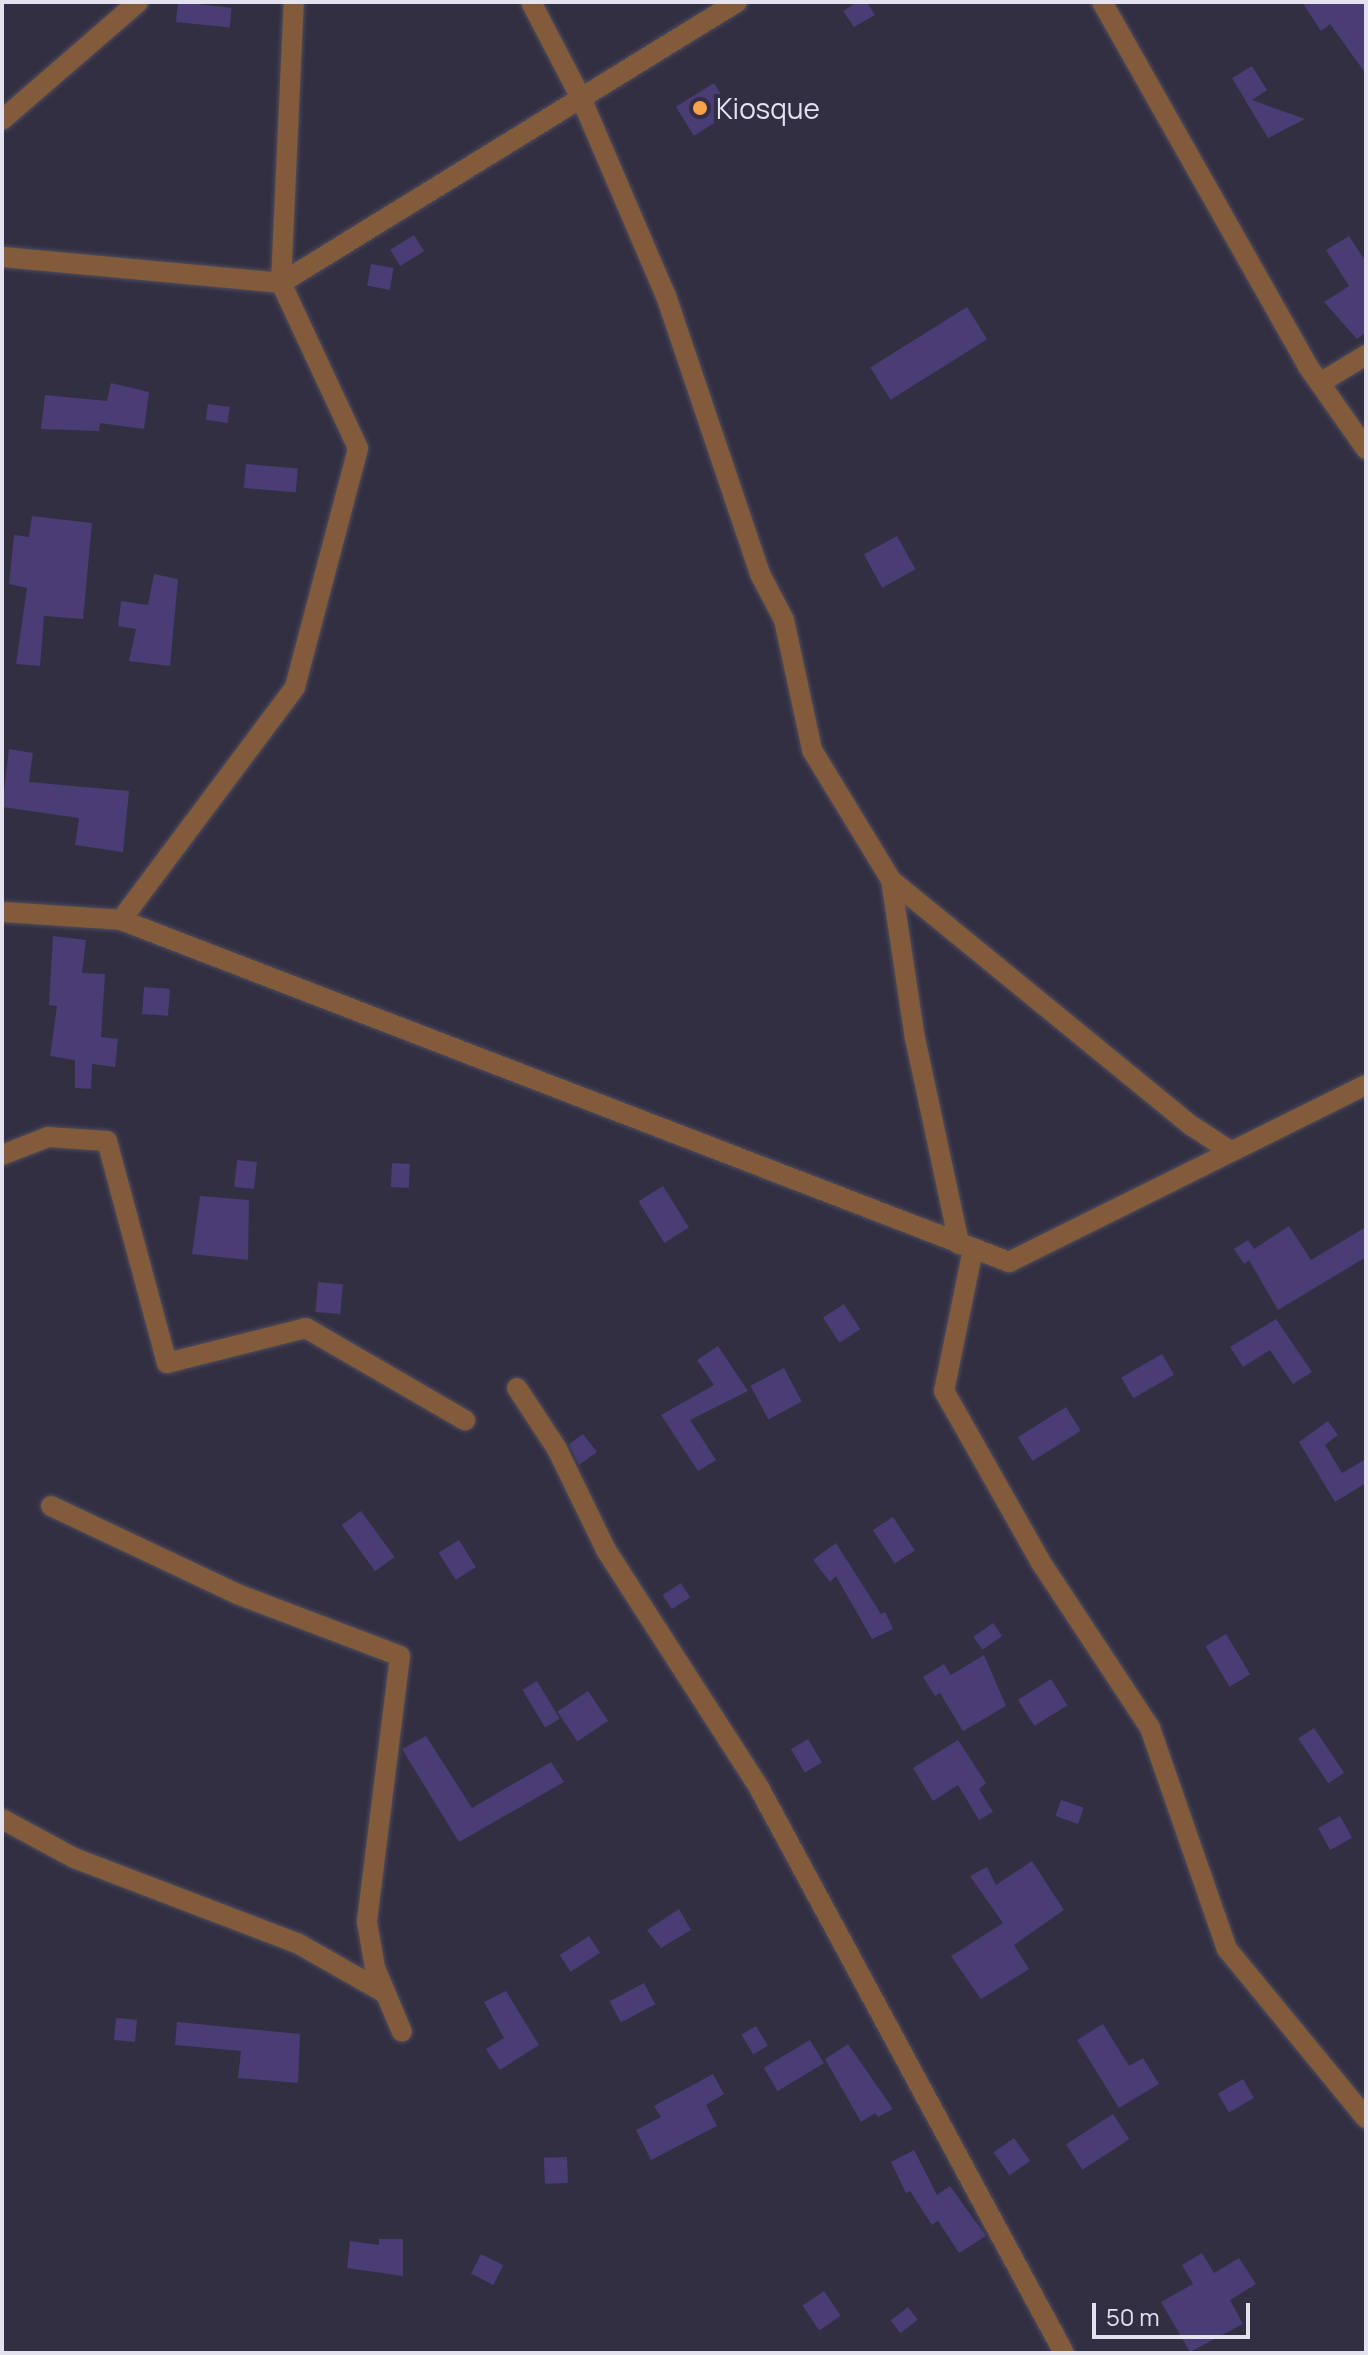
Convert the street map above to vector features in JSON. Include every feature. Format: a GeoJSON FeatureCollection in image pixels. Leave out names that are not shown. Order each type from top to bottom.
{"type":"FeatureCollection","features":[{"type":"Feature","properties":{"kind":"street"},"geometry":{"type":"LineString","coordinates":[[2,120],[138,2]]}},
{"type":"Feature","properties":{"kind":"street"},"geometry":{"type":"LineString","coordinates":[[121,920],[295,687],[358,448],[281,283],[294,2]]}},
{"type":"Feature","properties":{"kind":"street"},"geometry":{"type":"LineString","coordinates":[[531,2],[581,98],[666,296],[760,574],[784,620],[812,750],[891,880],[1192,1126],[1230,1151]]}},
{"type":"Feature","properties":{"kind":"street"},"geometry":{"type":"LineString","coordinates":[[2,257],[281,283],[737,2]]}},
{"type":"Feature","properties":{"kind":"street"},"geometry":{"type":"LineString","coordinates":[[1102,2],[1320,383],[1366,449]]}},
{"type":"Feature","properties":{"kind":"street"},"geometry":{"type":"LineString","coordinates":[[1320,383],[1366,355]]}},
{"type":"Feature","properties":{"kind":"street"},"geometry":{"type":"LineString","coordinates":[[891,880],[915,1038],[966,1246],[944,1391],[1040,1561],[1150,1728],[1227,1949],[1366,2118]]}},
{"type":"Feature","properties":{"kind":"street"},"geometry":{"type":"LineString","coordinates":[[2,912],[121,920],[1009,1262],[1366,1085]]}},
{"type":"Feature","properties":{"kind":"street"},"geometry":{"type":"LineString","coordinates":[[2,1155],[48,1137],[107,1141],[167,1363],[306,1328],[465,1420]]}},
{"type":"Feature","properties":{"kind":"street"},"geometry":{"type":"LineString","coordinates":[[517,1388],[557,1449],[606,1550],[757,1784],[1064,2353]]}},
{"type":"Feature","properties":{"kind":"street"},"geometry":{"type":"LineString","coordinates":[[51,1506],[237,1594],[400,1656],[367,1922],[385,1993],[402,2032]]}},
{"type":"Feature","properties":{"kind":"street"},"geometry":{"type":"LineString","coordinates":[[2,1819],[74,1858],[297,1943],[385,1993]]}},
{"type":"Feature","properties":{"kind":"building"},"geometry":{"type":"Polygon","coordinates":[[[178,2],[232,8],[230,28],[176,22],[178,2]]]}},
{"type":"Feature","properties":{"kind":"building"},"geometry":{"type":"Polygon","coordinates":[[[857,2],[867,2],[875,15],[854,27],[843,11],[857,2]]]}},
{"type":"Feature","properties":{"kind":"building"},"geometry":{"type":"Polygon","coordinates":[[[1302,2],[1366,2],[1366,74],[1330,24],[1321,31],[1302,2]]]}},
{"type":"Feature","properties":{"kind":"building"},"geometry":{"type":"Polygon","coordinates":[[[1252,66],[1267,90],[1252,100],[1305,119],[1268,138],[1232,78],[1252,66]]]}},
{"type":"Feature","properties":{"kind":"building"},"geometry":{"type":"Polygon","coordinates":[[[714,83],[732,112],[694,136],[676,107],[714,83]]]}},
{"type":"Feature","properties":{"kind":"building"},"geometry":{"type":"Polygon","coordinates":[[[414,235],[424,251],[400,266],[390,250],[414,235]]]}},
{"type":"Feature","properties":{"kind":"building"},"geometry":{"type":"Polygon","coordinates":[[[1349,236],[1366,262],[1366,332],[1357,339],[1324,302],[1349,286],[1326,250],[1349,236]]]}},
{"type":"Feature","properties":{"kind":"building"},"geometry":{"type":"Polygon","coordinates":[[[371,264],[394,268],[390,290],[367,286],[371,264]]]}},
{"type":"Feature","properties":{"kind":"building"},"geometry":{"type":"Polygon","coordinates":[[[967,307],[987,339],[890,400],[870,367],[967,307]]]}},
{"type":"Feature","properties":{"kind":"building"},"geometry":{"type":"Polygon","coordinates":[[[111,383],[149,392],[144,429],[100,423],[99,431],[41,429],[45,395],[107,401],[111,383]]]}},
{"type":"Feature","properties":{"kind":"building"},"geometry":{"type":"Polygon","coordinates":[[[208,404],[230,407],[228,423],[206,420],[208,404]]]}},
{"type":"Feature","properties":{"kind":"building"},"geometry":{"type":"Polygon","coordinates":[[[246,464],[298,469],[296,492],[244,488],[246,464]]]}},
{"type":"Feature","properties":{"kind":"building"},"geometry":{"type":"Polygon","coordinates":[[[32,516],[92,523],[83,619],[44,616],[40,666],[16,664],[27,588],[9,584],[14,535],[29,537],[32,516]]]}},
{"type":"Feature","properties":{"kind":"building"},"geometry":{"type":"Polygon","coordinates":[[[897,536],[915,569],[882,588],[864,554],[897,536]]]}},
{"type":"Feature","properties":{"kind":"building"},"geometry":{"type":"Polygon","coordinates":[[[154,574],[178,579],[170,666],[129,661],[136,629],[118,626],[121,601],[148,605],[154,574]]]}},
{"type":"Feature","properties":{"kind":"building"},"geometry":{"type":"Polygon","coordinates":[[[9,749],[33,753],[29,782],[129,791],[123,852],[75,845],[79,818],[2,807],[9,749]]]}},
{"type":"Feature","properties":{"kind":"building"},"geometry":{"type":"Polygon","coordinates":[[[53,936],[86,940],[82,973],[105,974],[101,1037],[118,1039],[115,1067],[92,1064],[91,1089],[75,1088],[75,1060],[50,1056],[57,1006],[49,1005],[53,936]]]}},
{"type":"Feature","properties":{"kind":"building"},"geometry":{"type":"Polygon","coordinates":[[[144,987],[170,989],[168,1016],[142,1014],[144,987]]]}},
{"type":"Feature","properties":{"kind":"building"},"geometry":{"type":"Polygon","coordinates":[[[237,1160],[257,1162],[254,1189],[234,1187],[237,1160]]]}},
{"type":"Feature","properties":{"kind":"building"},"geometry":{"type":"Polygon","coordinates":[[[392,1163],[410,1164],[409,1188],[391,1187],[392,1163]]]}},
{"type":"Feature","properties":{"kind":"building"},"geometry":{"type":"Polygon","coordinates":[[[663,1186],[689,1228],[664,1243],[638,1201],[663,1186]]]}},
{"type":"Feature","properties":{"kind":"building"},"geometry":{"type":"Polygon","coordinates":[[[200,1196],[249,1200],[248,1260],[192,1254],[200,1196]]]}},
{"type":"Feature","properties":{"kind":"building"},"geometry":{"type":"Polygon","coordinates":[[[1289,1226],[1311,1260],[1366,1227],[1366,1257],[1278,1310],[1249,1260],[1244,1264],[1234,1249],[1248,1240],[1254,1249],[1289,1226]]]}},
{"type":"Feature","properties":{"kind":"building"},"geometry":{"type":"Polygon","coordinates":[[[318,1282],[343,1284],[340,1314],[315,1312],[318,1282]]]}},
{"type":"Feature","properties":{"kind":"building"},"geometry":{"type":"Polygon","coordinates":[[[844,1304],[860,1329],[839,1343],[823,1318],[844,1304]]]}},
{"type":"Feature","properties":{"kind":"building"},"geometry":{"type":"Polygon","coordinates":[[[1276,1319],[1312,1372],[1293,1384],[1270,1350],[1243,1367],[1230,1347],[1276,1319]]]}},
{"type":"Feature","properties":{"kind":"building"},"geometry":{"type":"Polygon","coordinates":[[[718,1346],[748,1391],[690,1420],[716,1460],[698,1471],[661,1415],[714,1385],[697,1360],[718,1346]]]}},
{"type":"Feature","properties":{"kind":"building"},"geometry":{"type":"Polygon","coordinates":[[[1162,1354],[1174,1375],[1133,1398],[1121,1378],[1162,1354]]]}},
{"type":"Feature","properties":{"kind":"building"},"geometry":{"type":"Polygon","coordinates":[[[784,1368],[802,1402],[768,1419],[750,1386],[784,1368]]]}},
{"type":"Feature","properties":{"kind":"building"},"geometry":{"type":"Polygon","coordinates":[[[1066,1407],[1081,1431],[1032,1461],[1018,1437],[1066,1407]]]}},
{"type":"Feature","properties":{"kind":"building"},"geometry":{"type":"Polygon","coordinates":[[[1328,1421],[1338,1435],[1325,1445],[1342,1473],[1366,1459],[1366,1483],[1335,1502],[1299,1442],[1328,1421]]]}},
{"type":"Feature","properties":{"kind":"building"},"geometry":{"type":"Polygon","coordinates":[[[583,1434],[597,1452],[579,1465],[569,1444],[583,1434]]]}},
{"type":"Feature","properties":{"kind":"building"},"geometry":{"type":"Polygon","coordinates":[[[361,1511],[395,1557],[375,1571],[342,1525],[361,1511]]]}},
{"type":"Feature","properties":{"kind":"building"},"geometry":{"type":"Polygon","coordinates":[[[893,1517],[915,1551],[895,1564],[873,1530],[893,1517]]]}},
{"type":"Feature","properties":{"kind":"building"},"geometry":{"type":"Polygon","coordinates":[[[459,1540],[476,1567],[456,1580],[439,1553],[459,1540]]]}},
{"type":"Feature","properties":{"kind":"building"},"geometry":{"type":"Polygon","coordinates":[[[836,1543],[881,1614],[885,1612],[893,1629],[872,1639],[836,1576],[830,1582],[813,1560],[836,1543]]]}},
{"type":"Feature","properties":{"kind":"building"},"geometry":{"type":"Polygon","coordinates":[[[681,1583],[690,1597],[672,1609],[663,1595],[681,1583]]]}},
{"type":"Feature","properties":{"kind":"building"},"geometry":{"type":"Polygon","coordinates":[[[993,1623],[1002,1636],[983,1650],[973,1637],[993,1623]]]}},
{"type":"Feature","properties":{"kind":"building"},"geometry":{"type":"Polygon","coordinates":[[[1226,1634],[1250,1674],[1230,1687],[1205,1646],[1226,1634]]]}},
{"type":"Feature","properties":{"kind":"building"},"geometry":{"type":"Polygon","coordinates":[[[984,1655],[1006,1706],[963,1731],[940,1693],[935,1696],[923,1677],[944,1664],[951,1675],[984,1655]]]}},
{"type":"Feature","properties":{"kind":"building"},"geometry":{"type":"Polygon","coordinates":[[[1051,1679],[1067,1705],[1034,1726],[1018,1700],[1051,1679]]]}},
{"type":"Feature","properties":{"kind":"building"},"geometry":{"type":"Polygon","coordinates":[[[537,1681],[560,1719],[545,1727],[522,1690],[537,1681]]]}},
{"type":"Feature","properties":{"kind":"building"},"geometry":{"type":"Polygon","coordinates":[[[588,1691],[608,1721],[577,1742],[557,1712],[588,1691]]]}},
{"type":"Feature","properties":{"kind":"building"},"geometry":{"type":"Polygon","coordinates":[[[1314,1728],[1344,1773],[1328,1783],[1298,1739],[1314,1728]]]}},
{"type":"Feature","properties":{"kind":"building"},"geometry":{"type":"Polygon","coordinates":[[[426,1736],[472,1808],[551,1762],[564,1782],[459,1842],[402,1749],[426,1736]]]}},
{"type":"Feature","properties":{"kind":"building"},"geometry":{"type":"Polygon","coordinates":[[[808,1739],[822,1762],[805,1772],[791,1749],[808,1739]]]}},
{"type":"Feature","properties":{"kind":"building"},"geometry":{"type":"Polygon","coordinates":[[[958,1740],[986,1783],[979,1789],[993,1812],[979,1820],[958,1785],[933,1801],[913,1768],[958,1740]]]}},
{"type":"Feature","properties":{"kind":"building"},"geometry":{"type":"Polygon","coordinates":[[[1061,1800],[1084,1808],[1078,1824],[1055,1816],[1061,1800]]]}},
{"type":"Feature","properties":{"kind":"building"},"geometry":{"type":"Polygon","coordinates":[[[1340,1816],[1352,1838],[1330,1850],[1318,1828],[1340,1816]]]}},
{"type":"Feature","properties":{"kind":"building"},"geometry":{"type":"Polygon","coordinates":[[[1032,1861],[1064,1910],[1014,1945],[1029,1969],[981,1999],[951,1956],[1003,1923],[970,1876],[987,1867],[996,1885],[1032,1861]]]}},
{"type":"Feature","properties":{"kind":"building"},"geometry":{"type":"Polygon","coordinates":[[[679,1909],[691,1930],[661,1948],[647,1930],[679,1909]]]}},
{"type":"Feature","properties":{"kind":"building"},"geometry":{"type":"Polygon","coordinates":[[[589,1936],[600,1953],[571,1972],[560,1955],[589,1936]]]}},
{"type":"Feature","properties":{"kind":"building"},"geometry":{"type":"Polygon","coordinates":[[[644,1983],[655,2004],[621,2023],[610,2001],[644,1983]]]}},
{"type":"Feature","properties":{"kind":"building"},"geometry":{"type":"Polygon","coordinates":[[[506,1991],[539,2045],[500,2070],[486,2049],[504,2038],[484,2002],[506,1991]]]}},
{"type":"Feature","properties":{"kind":"building"},"geometry":{"type":"Polygon","coordinates":[[[116,2018],[137,2020],[135,2042],[114,2040],[116,2018]]]}},
{"type":"Feature","properties":{"kind":"building"},"geometry":{"type":"Polygon","coordinates":[[[177,2022],[300,2034],[298,2083],[238,2078],[241,2051],[175,2045],[177,2022]]]}},
{"type":"Feature","properties":{"kind":"building"},"geometry":{"type":"Polygon","coordinates":[[[1103,2024],[1129,2066],[1143,2058],[1159,2084],[1119,2108],[1077,2040],[1103,2024]]]}},
{"type":"Feature","properties":{"kind":"building"},"geometry":{"type":"Polygon","coordinates":[[[756,2026],[768,2046],[753,2054],[741,2035],[756,2026]]]}},
{"type":"Feature","properties":{"kind":"building"},"geometry":{"type":"Polygon","coordinates":[[[810,2040],[824,2063],[778,2091],[764,2068],[810,2040]]]}},
{"type":"Feature","properties":{"kind":"building"},"geometry":{"type":"Polygon","coordinates":[[[848,2044],[893,2109],[878,2117],[875,2113],[861,2122],[825,2059],[848,2044]]]}},
{"type":"Feature","properties":{"kind":"building"},"geometry":{"type":"Polygon","coordinates":[[[713,2074],[724,2094],[706,2105],[717,2126],[651,2160],[636,2130],[661,2117],[654,2106],[713,2074]]]}},
{"type":"Feature","properties":{"kind":"building"},"geometry":{"type":"Polygon","coordinates":[[[1243,2079],[1254,2098],[1229,2113],[1218,2094],[1243,2079]]]}},
{"type":"Feature","properties":{"kind":"building"},"geometry":{"type":"Polygon","coordinates":[[[1113,2114],[1129,2139],[1082,2170],[1066,2144],[1113,2114]]]}},
{"type":"Feature","properties":{"kind":"building"},"geometry":{"type":"Polygon","coordinates":[[[1014,2138],[1030,2161],[1010,2175],[994,2152],[1014,2138]]]}},
{"type":"Feature","properties":{"kind":"building"},"geometry":{"type":"Polygon","coordinates":[[[914,2150],[937,2195],[950,2186],[986,2236],[959,2253],[938,2221],[932,2225],[910,2191],[906,2193],[891,2162],[914,2150]]]}},
{"type":"Feature","properties":{"kind":"building"},"geometry":{"type":"Polygon","coordinates":[[[567,2157],[568,2183],[545,2184],[544,2158],[567,2157]]]}},
{"type":"Feature","properties":{"kind":"building"},"geometry":{"type":"Polygon","coordinates":[[[379,2239],[403,2239],[403,2276],[347,2268],[350,2241],[379,2245],[379,2239]]]}},
{"type":"Feature","properties":{"kind":"building"},"geometry":{"type":"Polygon","coordinates":[[[1202,2253],[1214,2273],[1239,2258],[1256,2284],[1230,2300],[1243,2324],[1190,2352],[1161,2302],[1193,2284],[1182,2265],[1202,2253]]]}},
{"type":"Feature","properties":{"kind":"building"},"geometry":{"type":"Polygon","coordinates":[[[481,2254],[503,2265],[493,2285],[471,2274],[481,2254]]]}},
{"type":"Feature","properties":{"kind":"building"},"geometry":{"type":"Polygon","coordinates":[[[824,2291],[841,2316],[819,2330],[802,2306],[824,2291]]]}},
{"type":"Feature","properties":{"kind":"building"},"geometry":{"type":"Polygon","coordinates":[[[908,2307],[918,2320],[901,2333],[891,2321],[908,2307]]]}},
{"type":"Feature","properties":{"kind":"place","name":"Kiosque"},"geometry":{"type":"Point","coordinates":[700,108]}}]}
